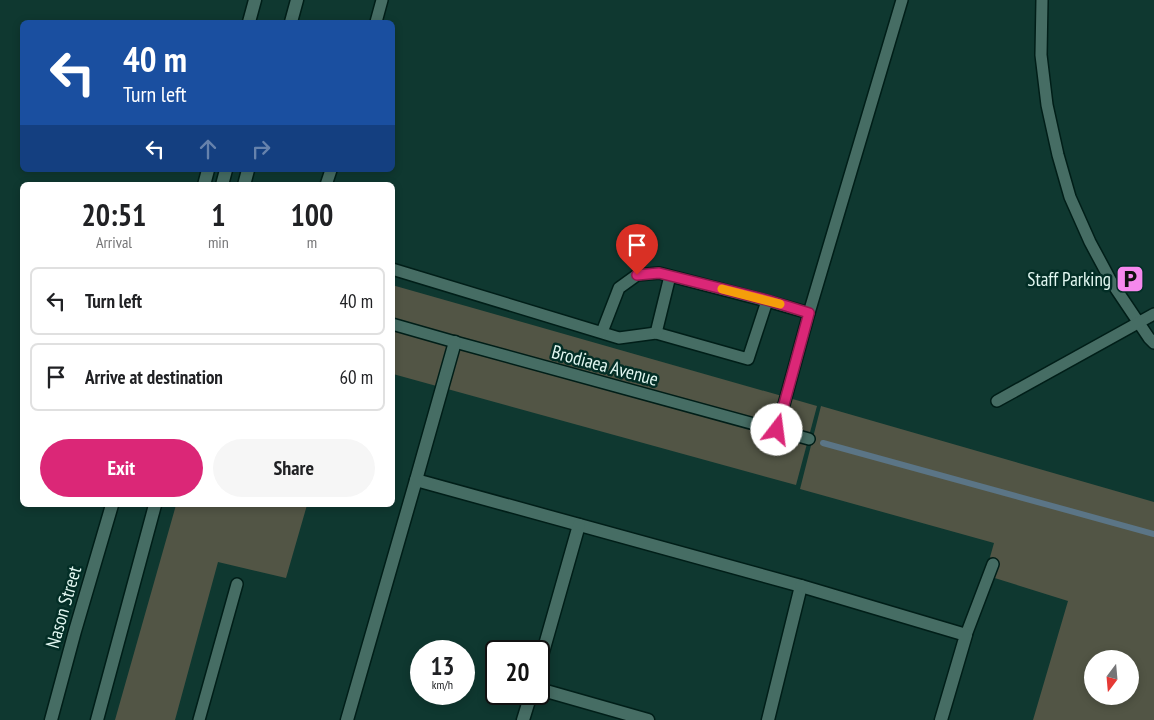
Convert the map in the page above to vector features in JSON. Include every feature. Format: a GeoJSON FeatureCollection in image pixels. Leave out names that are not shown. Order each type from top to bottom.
{"type":"FeatureCollection","features":[{"type":"Feature","properties":{"kind":"street"},"geometry":{"type":"LineString","coordinates":[[249,20],[255,0]]}},
{"type":"Feature","properties":{"kind":"street"},"geometry":{"type":"LineString","coordinates":[[292,20],[297,0]]}},
{"type":"Feature","properties":{"kind":"street"},"geometry":{"type":"LineString","coordinates":[[346,720],[455,342]]}},
{"type":"Feature","properties":{"kind":"street"},"geometry":{"type":"LineString","coordinates":[[416,480],[801,586],[966,635],[941,720]]}},
{"type":"Feature","properties":{"kind":"street","name":"Nason Street"},"geometry":{"type":"LineString","coordinates":[[51,720],[111,507]]}},
{"type":"Feature","properties":{"kind":"street"},"geometry":{"type":"LineString","coordinates":[[97,720],[155,507]]}},
{"type":"Feature","properties":{"kind":"street"},"geometry":{"type":"LineString","coordinates":[[546,640],[579,525]]}},
{"type":"Feature","properties":{"kind":"street"},"geometry":{"type":"LineString","coordinates":[[768,720],[801,586]]}},
{"type":"Feature","properties":{"kind":"street"},"geometry":{"type":"LineString","coordinates":[[550,692],[648,720]]}},
{"type":"Feature","properties":{"kind":"street"},"geometry":{"type":"LineString","coordinates":[[523,720],[528,705]]}},
{"type":"Feature","properties":{"kind":"lane"},"geometry":{"type":"LineString","coordinates":[[377,20],[382,0]]}},
{"type":"Feature","properties":{"kind":"lane"},"geometry":{"type":"LineString","coordinates":[[777,430],[809,313],[902,0]]}},
{"type":"Feature","properties":{"kind":"lane"},"geometry":{"type":"LineString","coordinates":[[1042,0],[1041,55],[1047,104],[1058,155],[1070,197],[1090,242],[1112,283],[1154,343]]}},
{"type":"Feature","properties":{"kind":"lane"},"geometry":{"type":"LineString","coordinates":[[395,270],[619,338],[656,333],[748,360],[767,300]]}},
{"type":"Feature","properties":{"kind":"lane"},"geometry":{"type":"LineString","coordinates":[[602,332],[618,288],[637,275],[659,273],[767,300],[809,313]]}},
{"type":"Feature","properties":{"kind":"lane"},"geometry":{"type":"LineString","coordinates":[[656,333],[670,276]]}},
{"type":"Feature","properties":{"kind":"lane"},"geometry":{"type":"LineString","coordinates":[[997,401],[1154,314]]}},
{"type":"Feature","properties":{"kind":"lane","name":"Brodiaea Avenue"},"geometry":{"type":"LineString","coordinates":[[395,325],[809,439]]}},
{"type":"Feature","properties":{"kind":"lane"},"geometry":{"type":"LineString","coordinates":[[966,635],[993,564]]}},
{"type":"Feature","properties":{"kind":"lane"},"geometry":{"type":"LineString","coordinates":[[199,720],[237,584]]}},
{"type":"Feature","properties":{"kind":"green space"},"geometry":{"type":"Polygon","coordinates":[[[395,286],[817,406],[796,485],[395,375],[395,286]]]}},
{"type":"Feature","properties":{"kind":"green space"},"geometry":{"type":"Polygon","coordinates":[[[821,406],[1154,502],[1154,720],[1033,720],[1068,601],[985,575],[994,543],[800,489],[821,406]]]}},
{"type":"Feature","properties":{"kind":"green space"},"geometry":{"type":"Polygon","coordinates":[[[175,507],[306,507],[286,578],[218,562],[175,720],[115,720],[175,507]]]}},
{"type":"Feature","properties":{"kind":"waterway"},"geometry":{"type":"LineString","coordinates":[[823,443],[1154,534]]}},
{"type":"Feature","properties":{"kind":"slow traffic"},"geometry":{"type":"LineString","coordinates":[[722,289],[780,304]]}},
{"type":"Feature","properties":{"kind":"place","name":"Staff Parking"},"geometry":{"type":"Point","coordinates":[1130,279]}},
{"type":"Feature","properties":{"kind":"route"},"geometry":{"type":"LineString","coordinates":[[637,275],[659,273],[767,300],[809,313],[777,430]]}}]}
